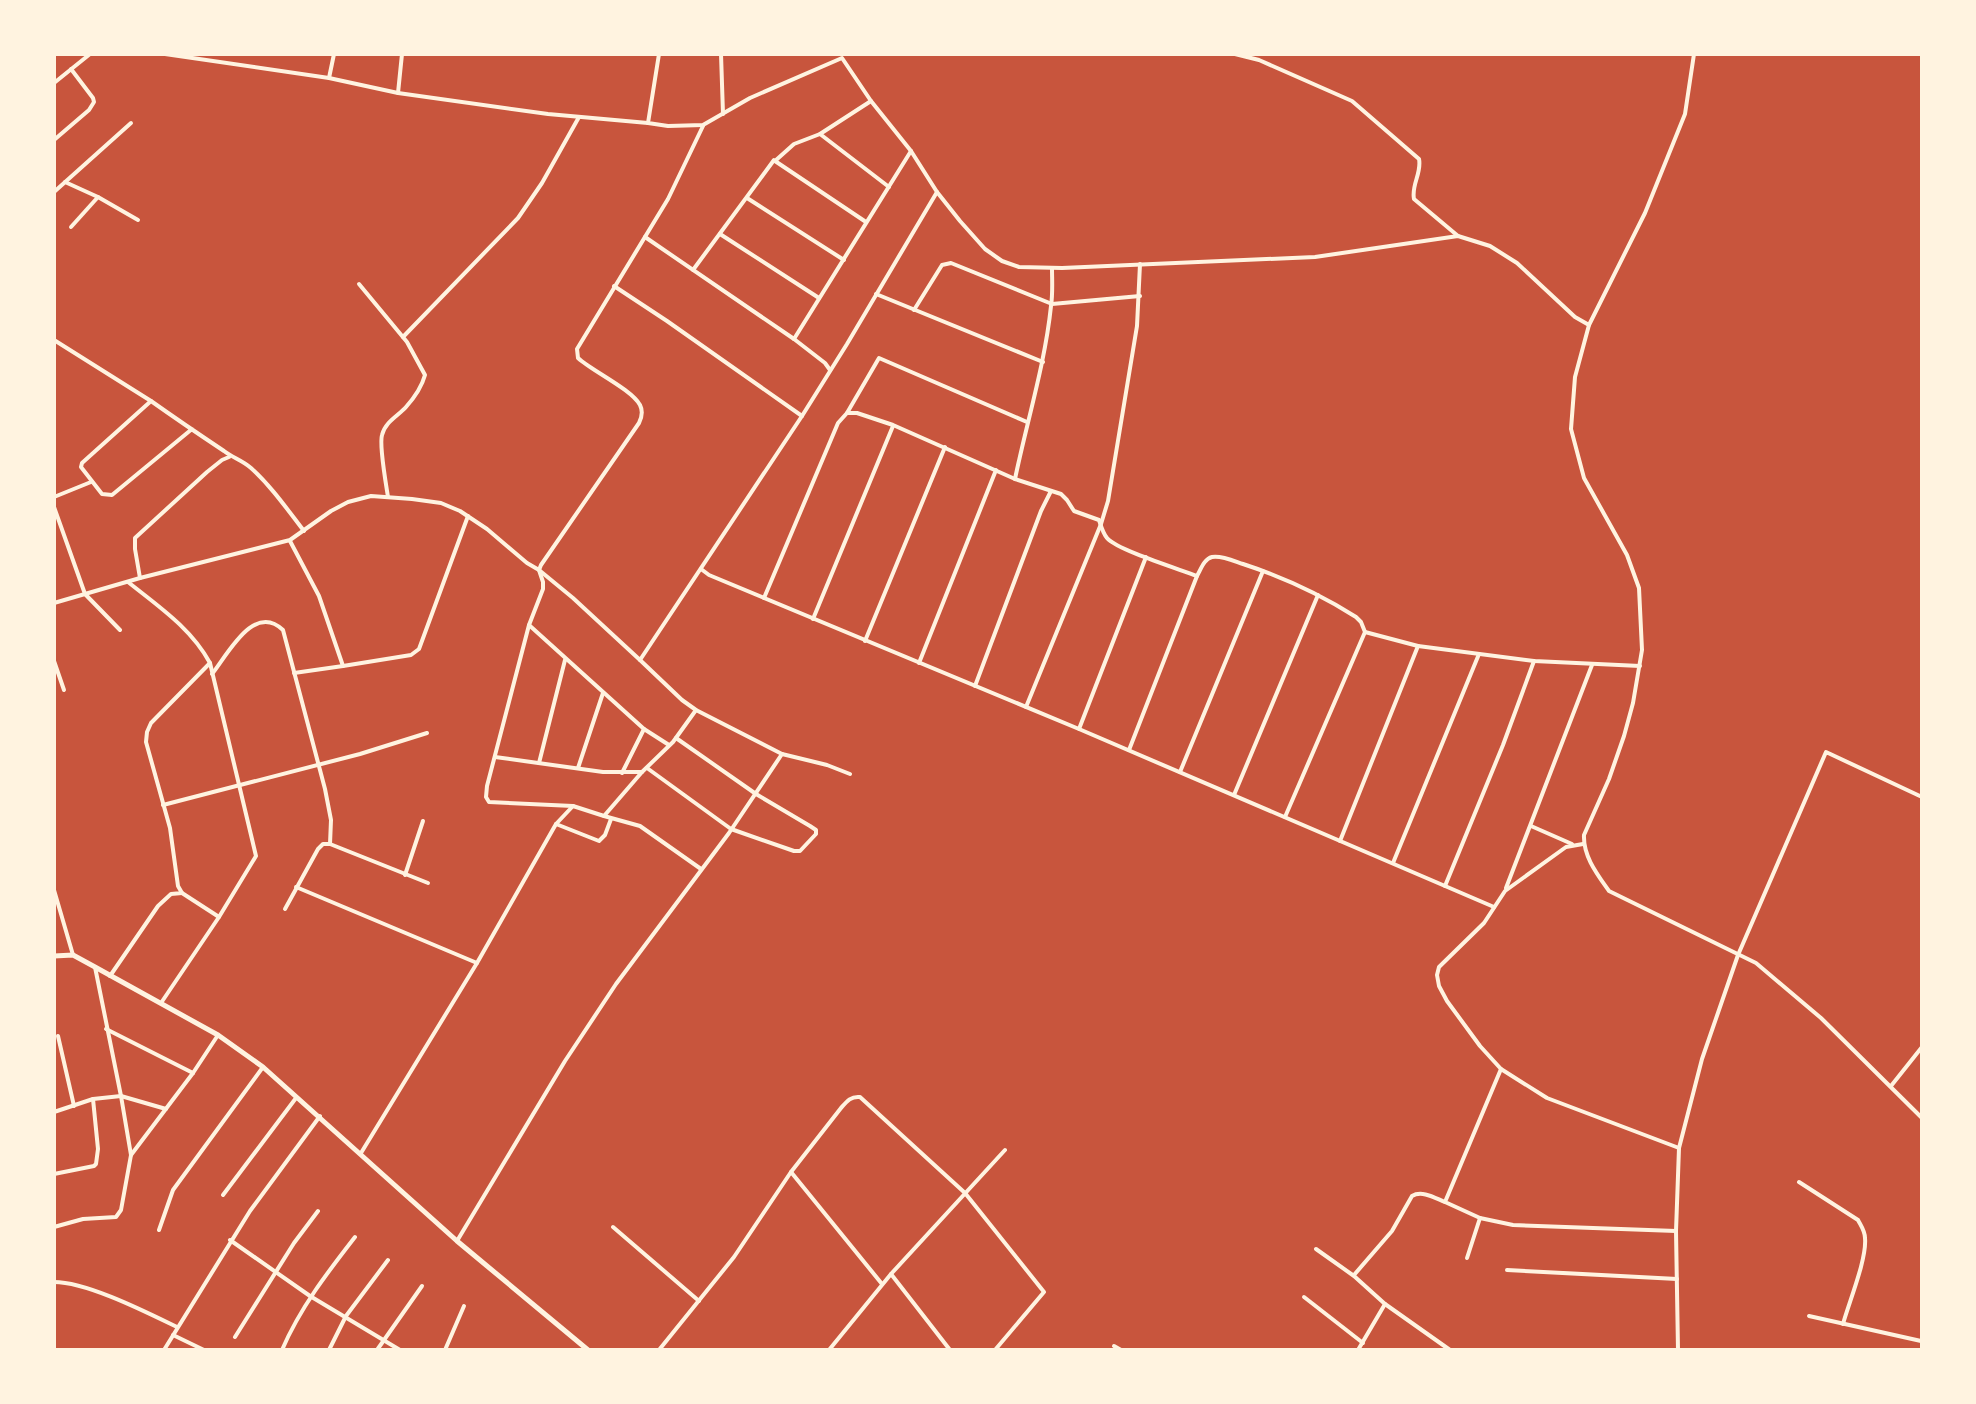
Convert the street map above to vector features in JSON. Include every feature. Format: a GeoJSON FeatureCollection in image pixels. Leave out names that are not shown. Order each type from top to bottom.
{"type":"FeatureCollection","features":[{"type":"Feature","properties":{"kind":"street"},"geometry":{"type":"LineString","coordinates":[[54,83],[90,54]]}},
{"type":"Feature","properties":{"kind":"street"},"geometry":{"type":"LineString","coordinates":[[165,54],[329,78],[398,93],[668,126],[703,125],[750,98],[842,56],[937,192],[985,249],[1002,261],[1019,267],[1315,257],[1458,236]]}},
{"type":"Feature","properties":{"kind":"street"},"geometry":{"type":"LineString","coordinates":[[329,78],[334,54]]}},
{"type":"Feature","properties":{"kind":"street"},"geometry":{"type":"LineString","coordinates":[[398,93],[402,54]]}},
{"type":"Feature","properties":{"kind":"street"},"geometry":{"type":"LineString","coordinates":[[648,123],[659,54]]}},
{"type":"Feature","properties":{"kind":"street"},"geometry":{"type":"LineString","coordinates":[[721,54],[723,114]]}},
{"type":"Feature","properties":{"kind":"street"},"geometry":{"type":"LineString","coordinates":[[1235,54],[1259,60],[1352,101],[1419,159],[1414,199],[1458,236],[1490,246],[1517,263],[1575,317],[1589,325]]}},
{"type":"Feature","properties":{"kind":"street"},"geometry":{"type":"LineString","coordinates":[[1694,54],[1685,114],[1645,213],[1589,325],[1575,377],[1571,429],[1584,478],[1627,555],[1639,588],[1642,650],[1624,736],[1583,844],[1609,891],[1756,963],[1810,1009],[1922,1118]]}},
{"type":"Feature","properties":{"kind":"street"},"geometry":{"type":"LineString","coordinates":[[54,140],[94,102],[71,69]]}},
{"type":"Feature","properties":{"kind":"street"},"geometry":{"type":"LineString","coordinates":[[693,270],[774,160],[794,144],[820,134],[871,101]]}},
{"type":"Feature","properties":{"kind":"street"},"geometry":{"type":"LineString","coordinates":[[403,337],[518,218],[542,183],[579,117]]}},
{"type":"Feature","properties":{"kind":"street"},"geometry":{"type":"LineString","coordinates":[[54,192],[131,123]]}},
{"type":"Feature","properties":{"kind":"street"},"geometry":{"type":"LineString","coordinates":[[701,869],[640,826],[628,821],[611,819],[573,806],[489,802],[486,797],[529,625],[543,589],[539,570],[541,565],[642,416],[637,401],[578,358],[577,349],[668,199],[703,125]]}},
{"type":"Feature","properties":{"kind":"street"},"geometry":{"type":"LineString","coordinates":[[820,134],[889,187]]}},
{"type":"Feature","properties":{"kind":"street"},"geometry":{"type":"LineString","coordinates":[[794,339],[911,151]]}},
{"type":"Feature","properties":{"kind":"street"},"geometry":{"type":"LineString","coordinates":[[775,161],[867,223]]}},
{"type":"Feature","properties":{"kind":"street"},"geometry":{"type":"LineString","coordinates":[[65,182],[138,220]]}},
{"type":"Feature","properties":{"kind":"street"},"geometry":{"type":"LineString","coordinates":[[640,660],[802,416],[937,192]]}},
{"type":"Feature","properties":{"kind":"street"},"geometry":{"type":"LineString","coordinates":[[71,227],[98,197]]}},
{"type":"Feature","properties":{"kind":"street"},"geometry":{"type":"LineString","coordinates":[[747,198],[844,260]]}},
{"type":"Feature","properties":{"kind":"street"},"geometry":{"type":"LineString","coordinates":[[720,234],[820,298]]}},
{"type":"Feature","properties":{"kind":"street"},"geometry":{"type":"LineString","coordinates":[[645,237],[794,339],[830,370]]}},
{"type":"Feature","properties":{"kind":"street"},"geometry":{"type":"LineString","coordinates":[[914,310],[946,263],[1052,304],[1140,296]]}},
{"type":"Feature","properties":{"kind":"street"},"geometry":{"type":"LineString","coordinates":[[1026,707],[1108,501],[1137,326],[1140,264]]}},
{"type":"Feature","properties":{"kind":"street"},"geometry":{"type":"LineString","coordinates":[[1015,479],[1043,362],[1052,304],[1052,268]]}},
{"type":"Feature","properties":{"kind":"street"},"geometry":{"type":"LineString","coordinates":[[359,284],[403,337],[425,375],[406,407],[382,433],[388,497]]}},
{"type":"Feature","properties":{"kind":"street"},"geometry":{"type":"LineString","coordinates":[[614,286],[802,416]]}},
{"type":"Feature","properties":{"kind":"street"},"geometry":{"type":"LineString","coordinates":[[876,294],[1043,362]]}},
{"type":"Feature","properties":{"kind":"street"},"geometry":{"type":"LineString","coordinates":[[54,340],[243,461],[267,483],[304,531]]}},
{"type":"Feature","properties":{"kind":"street"},"geometry":{"type":"LineString","coordinates":[[764,598],[838,423],[879,358],[1027,422]]}},
{"type":"Feature","properties":{"kind":"street"},"geometry":{"type":"LineString","coordinates":[[151,401],[82,463],[81,467],[102,494],[112,495],[192,429]]}},
{"type":"Feature","properties":{"kind":"street"},"geometry":{"type":"LineString","coordinates":[[847,413],[857,413],[893,425],[1015,479],[1064,497],[1074,511],[1096,518],[1110,541],[1197,576]]}},
{"type":"Feature","properties":{"kind":"street"},"geometry":{"type":"LineString","coordinates":[[813,619],[893,425]]}},
{"type":"Feature","properties":{"kind":"street"},"geometry":{"type":"LineString","coordinates":[[865,641],[945,447]]}},
{"type":"Feature","properties":{"kind":"street"},"geometry":{"type":"LineString","coordinates":[[140,578],[135,538],[222,460],[232,456]]}},
{"type":"Feature","properties":{"kind":"street"},"geometry":{"type":"LineString","coordinates":[[919,663],[996,470]]}},
{"type":"Feature","properties":{"kind":"street"},"geometry":{"type":"LineString","coordinates":[[54,497],[91,482]]}},
{"type":"Feature","properties":{"kind":"street"},"geometry":{"type":"LineString","coordinates":[[975,686],[1051,491]]}},
{"type":"Feature","properties":{"kind":"street"},"geometry":{"type":"LineString","coordinates":[[54,603],[290,540],[331,511],[348,502],[371,496],[441,503],[468,516],[539,570],[696,710],[782,754],[850,774]]}},
{"type":"Feature","properties":{"kind":"street"},"geometry":{"type":"LineString","coordinates":[[54,507],[85,594],[120,630]]}},
{"type":"Feature","properties":{"kind":"street"},"geometry":{"type":"LineString","coordinates":[[294,673],[411,655],[419,649],[468,516]]}},
{"type":"Feature","properties":{"kind":"street"},"geometry":{"type":"LineString","coordinates":[[290,540],[319,596],[343,666]]}},
{"type":"Feature","properties":{"kind":"street"},"geometry":{"type":"LineString","coordinates":[[1129,750],[1204,562],[1217,556],[1263,571],[1318,595],[1356,617],[1365,632],[1285,817]]}},
{"type":"Feature","properties":{"kind":"street"},"geometry":{"type":"LineString","coordinates":[[1079,729],[1146,557]]}},
{"type":"Feature","properties":{"kind":"street"},"geometry":{"type":"LineString","coordinates":[[701,569],[1494,907]]}},
{"type":"Feature","properties":{"kind":"street"},"geometry":{"type":"LineString","coordinates":[[1180,772],[1263,571]]}},
{"type":"Feature","properties":{"kind":"street"},"geometry":{"type":"LineString","coordinates":[[128,582],[194,638],[210,663],[256,856],[161,1003]]}},
{"type":"Feature","properties":{"kind":"street"},"geometry":{"type":"LineString","coordinates":[[1234,795],[1318,595]]}},
{"type":"Feature","properties":{"kind":"street"},"geometry":{"type":"LineString","coordinates":[[212,674],[252,626],[269,621],[283,630],[331,820],[330,844]]}},
{"type":"Feature","properties":{"kind":"street"},"geometry":{"type":"LineString","coordinates":[[529,625],[644,729],[669,745]]}},
{"type":"Feature","properties":{"kind":"street"},"geometry":{"type":"LineString","coordinates":[[1365,632],[1418,646],[1534,661],[1640,666]]}},
{"type":"Feature","properties":{"kind":"street"},"geometry":{"type":"LineString","coordinates":[[1340,841],[1418,646]]}},
{"type":"Feature","properties":{"kind":"street"},"geometry":{"type":"LineString","coordinates":[[1393,863],[1479,654]]}},
{"type":"Feature","properties":{"kind":"street"},"geometry":{"type":"LineString","coordinates":[[539,763],[565,660]]}},
{"type":"Feature","properties":{"kind":"street"},"geometry":{"type":"LineString","coordinates":[[54,661],[64,690]]}},
{"type":"Feature","properties":{"kind":"street"},"geometry":{"type":"LineString","coordinates":[[1445,886],[1534,661]]}},
{"type":"Feature","properties":{"kind":"street"},"geometry":{"type":"LineString","coordinates":[[210,663],[151,723],[146,742],[170,828],[178,886],[182,893],[219,917]]}},
{"type":"Feature","properties":{"kind":"street"},"geometry":{"type":"LineString","coordinates":[[1592,664],[1505,891],[1484,923],[1439,967],[1437,975],[1447,1001],[1501,1069],[1547,1098],[1679,1148]]}},
{"type":"Feature","properties":{"kind":"street"},"geometry":{"type":"LineString","coordinates":[[578,768],[603,693]]}},
{"type":"Feature","properties":{"kind":"street"},"geometry":{"type":"LineString","coordinates":[[604,816],[676,738],[696,710]]}},
{"type":"Feature","properties":{"kind":"street"},"geometry":{"type":"LineString","coordinates":[[622,773],[644,729]]}},
{"type":"Feature","properties":{"kind":"street"},"geometry":{"type":"LineString","coordinates":[[163,805],[360,754],[427,733]]}},
{"type":"Feature","properties":{"kind":"street"},"geometry":{"type":"LineString","coordinates":[[495,757],[603,772],[644,770],[731,829],[794,851],[800,851],[816,834],[816,830],[756,794],[676,738]]}},
{"type":"Feature","properties":{"kind":"street"},"geometry":{"type":"LineString","coordinates":[[1678,1350],[1676,1231],[1679,1148],[1702,1059],[1738,955],[1826,752],[1922,797]]}},
{"type":"Feature","properties":{"kind":"street"},"geometry":{"type":"LineString","coordinates":[[457,1241],[565,1061],[616,984],[731,829],[782,754]]}},
{"type":"Feature","properties":{"kind":"street"},"geometry":{"type":"LineString","coordinates":[[361,1153],[477,963],[556,824],[573,806]]}},
{"type":"Feature","properties":{"kind":"street"},"geometry":{"type":"LineString","coordinates":[[556,824],[599,841],[611,819]]}},
{"type":"Feature","properties":{"kind":"street"},"geometry":{"type":"LineString","coordinates":[[405,875],[423,821]]}},
{"type":"Feature","properties":{"kind":"street"},"geometry":{"type":"LineString","coordinates":[[1531,826],[1574,845]]}},
{"type":"Feature","properties":{"kind":"street"},"geometry":{"type":"LineString","coordinates":[[285,909],[323,844],[330,844],[428,883]]}},
{"type":"Feature","properties":{"kind":"street"},"geometry":{"type":"LineString","coordinates":[[1505,891],[1566,847],[1583,844]]}},
{"type":"Feature","properties":{"kind":"street"},"geometry":{"type":"LineString","coordinates":[[296,887],[477,963]]}},
{"type":"Feature","properties":{"kind":"street"},"geometry":{"type":"LineString","coordinates":[[54,890],[73,955]]}},
{"type":"Feature","properties":{"kind":"street"},"geometry":{"type":"LineString","coordinates":[[110,976],[158,906],[171,894],[182,893]]}},
{"type":"Feature","properties":{"kind":"street"},"geometry":{"type":"LineString","coordinates":[[54,956],[73,955],[218,1035],[263,1067],[457,1241],[588,1350]]}},
{"type":"Feature","properties":{"kind":"street"},"geometry":{"type":"LineString","coordinates":[[54,1227],[83,1219],[116,1217],[121,1210],[131,1155],[95,967]]}},
{"type":"Feature","properties":{"kind":"street"},"geometry":{"type":"LineString","coordinates":[[106,1029],[193,1073]]}},
{"type":"Feature","properties":{"kind":"street"},"geometry":{"type":"LineString","coordinates":[[131,1155],[218,1035]]}},
{"type":"Feature","properties":{"kind":"street"},"geometry":{"type":"LineString","coordinates":[[58,1036],[74,1106]]}},
{"type":"Feature","properties":{"kind":"street"},"geometry":{"type":"LineString","coordinates":[[1891,1086],[1922,1047]]}},
{"type":"Feature","properties":{"kind":"street"},"geometry":{"type":"LineString","coordinates":[[159,1230],[173,1190],[263,1067]]}},
{"type":"Feature","properties":{"kind":"street"},"geometry":{"type":"LineString","coordinates":[[1445,1202],[1501,1069]]}},
{"type":"Feature","properties":{"kind":"street"},"geometry":{"type":"LineString","coordinates":[[54,1112],[93,1099],[121,1096],[166,1109]]}},
{"type":"Feature","properties":{"kind":"street"},"geometry":{"type":"LineString","coordinates":[[223,1195],[296,1097]]}},
{"type":"Feature","properties":{"kind":"street"},"geometry":{"type":"LineString","coordinates":[[659,1350],[734,1257],[791,1172],[841,1108],[850,1098],[860,1097],[965,1193],[1044,1292],[995,1350]]}},
{"type":"Feature","properties":{"kind":"street"},"geometry":{"type":"LineString","coordinates":[[54,1174],[96,1164],[98,1149],[93,1099]]}},
{"type":"Feature","properties":{"kind":"street"},"geometry":{"type":"LineString","coordinates":[[164,1350],[230,1240],[320,1116]]}},
{"type":"Feature","properties":{"kind":"street"},"geometry":{"type":"LineString","coordinates":[[829,1350],[882,1284],[1005,1150]]}},
{"type":"Feature","properties":{"kind":"street"},"geometry":{"type":"LineString","coordinates":[[791,1172],[882,1284]]}},
{"type":"Feature","properties":{"kind":"street"},"geometry":{"type":"LineString","coordinates":[[1799,1182],[1858,1220],[1863,1228],[1866,1238],[1864,1255],[1843,1324]]}},
{"type":"Feature","properties":{"kind":"street"},"geometry":{"type":"LineString","coordinates":[[1354,1276],[1392,1231],[1416,1193],[1480,1218],[1513,1225],[1676,1231]]}},
{"type":"Feature","properties":{"kind":"street"},"geometry":{"type":"LineString","coordinates":[[235,1337],[318,1211]]}},
{"type":"Feature","properties":{"kind":"street"},"geometry":{"type":"LineString","coordinates":[[1467,1258],[1480,1218]]}},
{"type":"Feature","properties":{"kind":"street"},"geometry":{"type":"LineString","coordinates":[[613,1227],[699,1301]]}},
{"type":"Feature","properties":{"kind":"street"},"geometry":{"type":"LineString","coordinates":[[282,1350],[310,1296],[355,1237]]}},
{"type":"Feature","properties":{"kind":"street"},"geometry":{"type":"LineString","coordinates":[[230,1240],[310,1296],[400,1350]]}},
{"type":"Feature","properties":{"kind":"street"},"geometry":{"type":"LineString","coordinates":[[1316,1249],[1450,1350]]}},
{"type":"Feature","properties":{"kind":"street"},"geometry":{"type":"LineString","coordinates":[[329,1350],[346,1316],[388,1260]]}},
{"type":"Feature","properties":{"kind":"street"},"geometry":{"type":"LineString","coordinates":[[1507,1270],[1677,1279]]}},
{"type":"Feature","properties":{"kind":"street"},"geometry":{"type":"LineString","coordinates":[[891,1274],[950,1350]]}},
{"type":"Feature","properties":{"kind":"street"},"geometry":{"type":"LineString","coordinates":[[54,1282],[98,1292],[177,1327]]}},
{"type":"Feature","properties":{"kind":"street"},"geometry":{"type":"LineString","coordinates":[[377,1350],[422,1286]]}},
{"type":"Feature","properties":{"kind":"street"},"geometry":{"type":"LineString","coordinates":[[1304,1297],[1363,1343]]}},
{"type":"Feature","properties":{"kind":"street"},"geometry":{"type":"LineString","coordinates":[[1358,1350],[1385,1304]]}},
{"type":"Feature","properties":{"kind":"street"},"geometry":{"type":"LineString","coordinates":[[445,1350],[464,1306]]}},
{"type":"Feature","properties":{"kind":"street"},"geometry":{"type":"LineString","coordinates":[[1809,1316],[1922,1340],[1918,1350]]}},
{"type":"Feature","properties":{"kind":"street"},"geometry":{"type":"LineString","coordinates":[[173,1335],[204,1350]]}},
{"type":"Feature","properties":{"kind":"street"},"geometry":{"type":"LineString","coordinates":[[576,1350],[581,1344]]}},
{"type":"Feature","properties":{"kind":"street"},"geometry":{"type":"LineString","coordinates":[[1114,1346],[1121,1350]]}}]}
